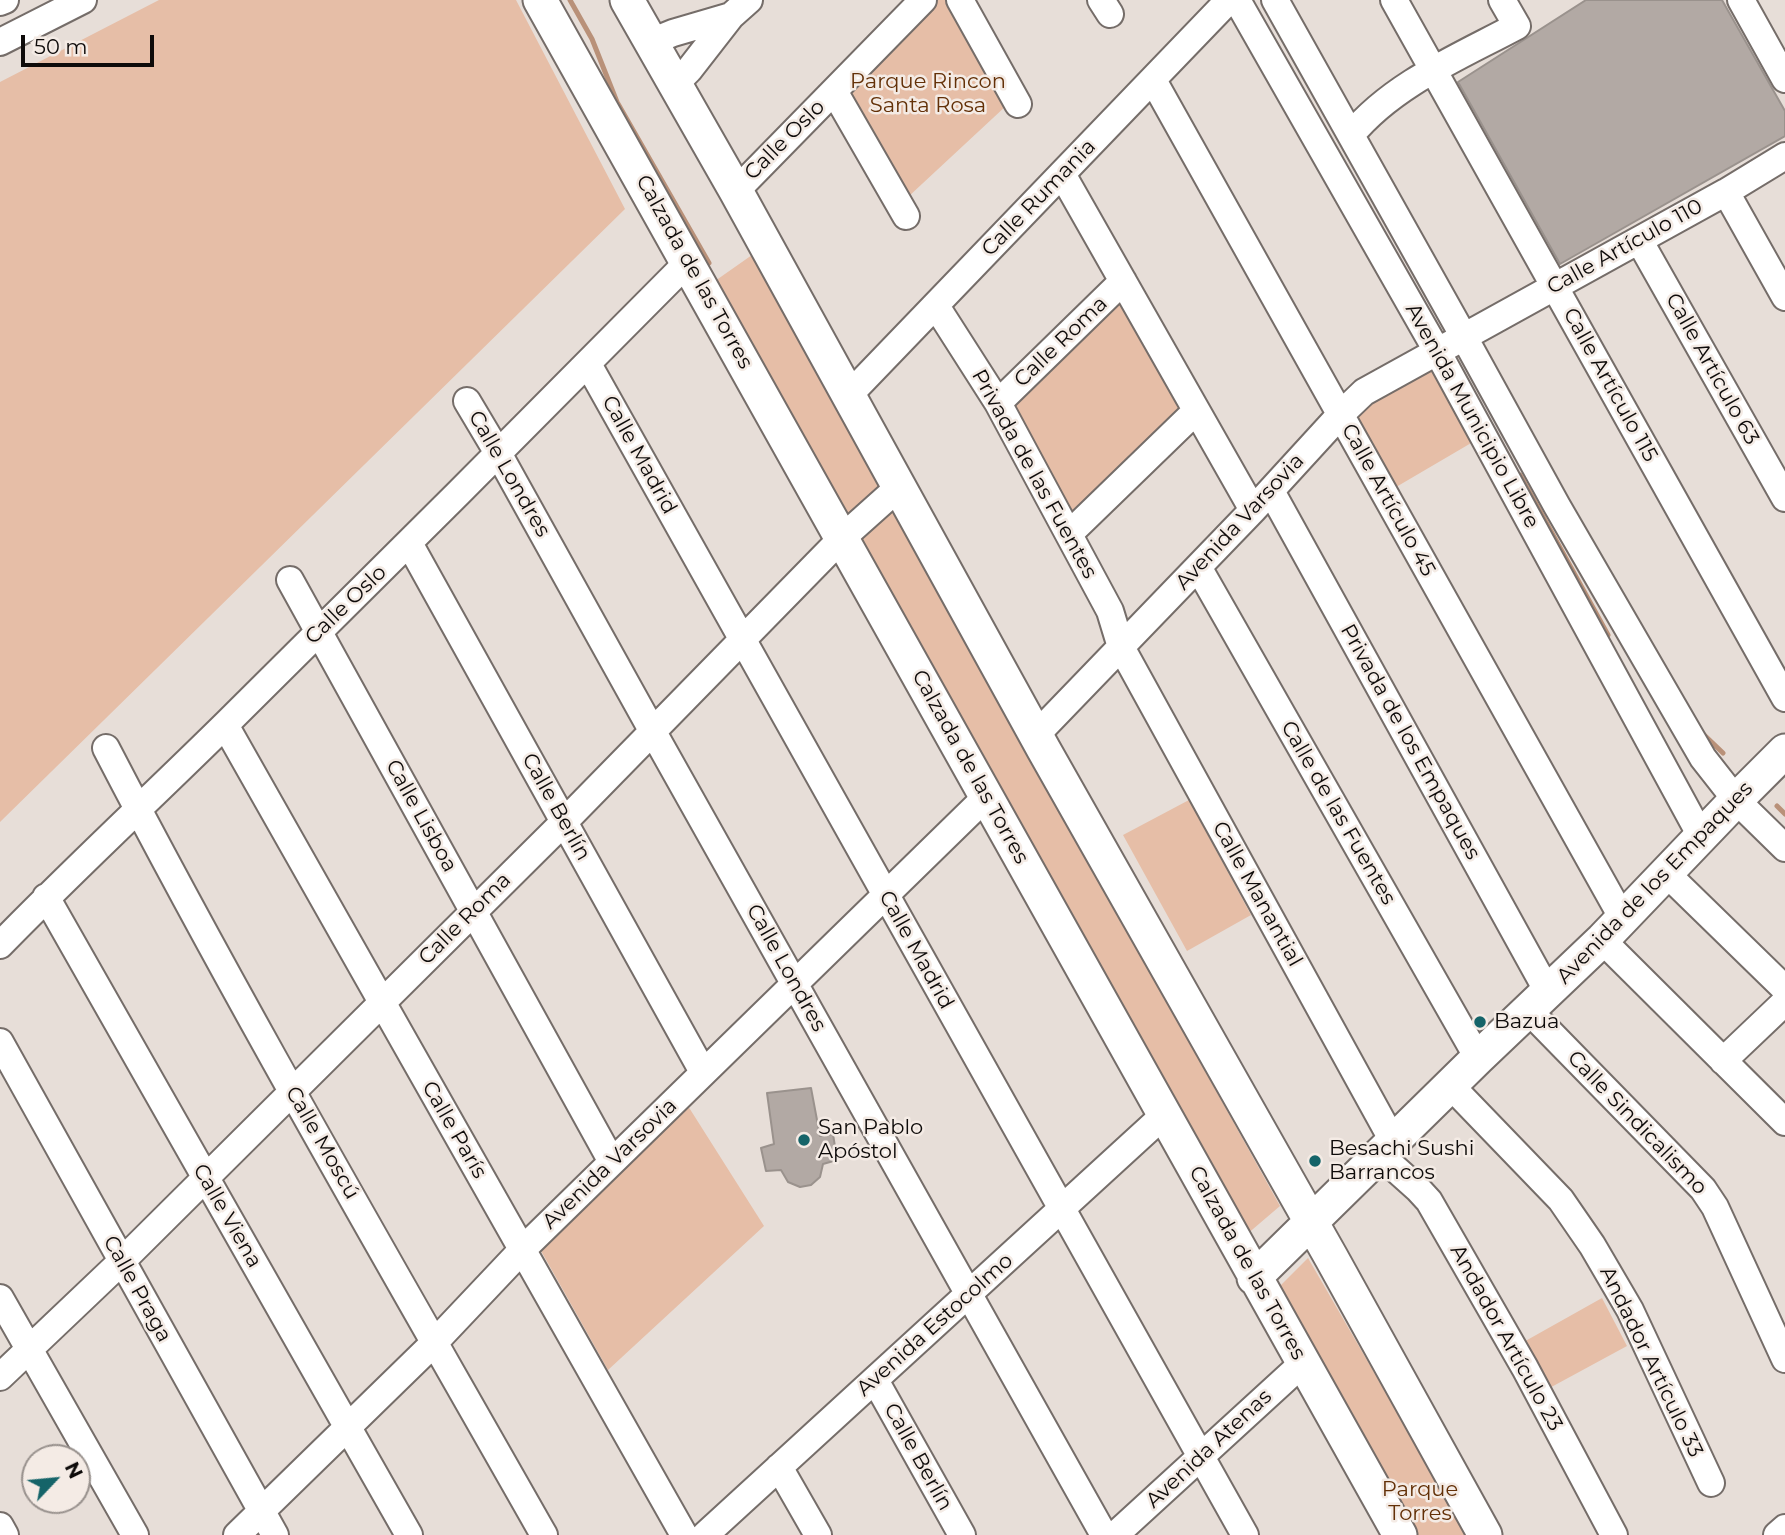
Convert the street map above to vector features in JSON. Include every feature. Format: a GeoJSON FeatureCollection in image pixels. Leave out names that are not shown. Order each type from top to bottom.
{"type":"FeatureCollection","features":[{"type":"Feature","properties":{"kind":"main road","name":"Calzada de las Torres"},"geometry":{"type":"LineString","coordinates":[[540,0],[1400,1535]]}},
{"type":"Feature","properties":{"kind":"main road"},"geometry":{"type":"LineString","coordinates":[[627,0],[1485,1535]]}},
{"type":"Feature","properties":{"kind":"main road","name":"Avenida de los Empaques"},"geometry":{"type":"LineString","coordinates":[[1254,1278],[1450,1085],[1613,930],[1785,751]]}},
{"type":"Feature","properties":{"kind":"street"},"geometry":{"type":"LineString","coordinates":[[3,34],[83,0]]}},
{"type":"Feature","properties":{"kind":"street","name":"Calle Oslo"},"geometry":{"type":"LineString","coordinates":[[736,191],[923,0]]}},
{"type":"Feature","properties":{"kind":"street"},"geometry":{"type":"LineString","coordinates":[[960,0],[1018,104]]}},
{"type":"Feature","properties":{"kind":"street","name":"Calle Rumania"},"geometry":{"type":"LineString","coordinates":[[849,396],[1229,0]]}},
{"type":"Feature","properties":{"kind":"street","name":"Avenida Municipio Libre"},"geometry":{"type":"LineString","coordinates":[[1237,0],[1437,351],[1701,836]]}},
{"type":"Feature","properties":{"kind":"street","name":"Avenida Municipio Libre"},"geometry":{"type":"LineString","coordinates":[[1275,0],[1557,506],[1703,758],[1736,800],[1785,848]]}},
{"type":"Feature","properties":{"kind":"street","name":"Calle Artículo 115"},"geometry":{"type":"LineString","coordinates":[[1394,0],[1785,698]]}},
{"type":"Feature","properties":{"kind":"street"},"geometry":{"type":"LineString","coordinates":[[1351,135],[1384,101],[1434,70],[1517,26],[1502,0]]}},
{"type":"Feature","properties":{"kind":"street"},"geometry":{"type":"LineString","coordinates":[[1741,0],[1785,79]]}},
{"type":"Feature","properties":{"kind":"street"},"geometry":{"type":"LineString","coordinates":[[651,43],[740,8]]}},
{"type":"Feature","properties":{"kind":"street"},"geometry":{"type":"LineString","coordinates":[[675,84],[740,8]]}},
{"type":"Feature","properties":{"kind":"street","name":"Calle Artículo 45"},"geometry":{"type":"LineString","coordinates":[[1153,80],[1340,415],[1613,930],[1723,1061],[1785,1122]]}},
{"type":"Feature","properties":{"kind":"street"},"geometry":{"type":"LineString","coordinates":[[834,91],[906,216]]}},
{"type":"Feature","properties":{"kind":"street","name":"Calle Artículo 110"},"geometry":{"type":"LineString","coordinates":[[1464,337],[1726,192],[1785,156]]}},
{"type":"Feature","properties":{"kind":"street","name":"Privada de los Empaques"},"geometry":{"type":"LineString","coordinates":[[1062,174],[1196,411],[1262,501],[1539,1002]]}},
{"type":"Feature","properties":{"kind":"street"},"geometry":{"type":"LineString","coordinates":[[1726,192],[1785,298]]}},
{"type":"Feature","properties":{"kind":"street","name":"Calle Artículo 63"},"geometry":{"type":"LineString","coordinates":[[1639,240],[1785,498]]}},
{"type":"Feature","properties":{"kind":"street","name":"Calle Oslo"},"geometry":{"type":"LineString","coordinates":[[0,945],[410,543],[688,262]]}},
{"type":"Feature","properties":{"kind":"street","name":"Calle Roma"},"geometry":{"type":"LineString","coordinates":[[998,403],[1123,281]]}},
{"type":"Feature","properties":{"kind":"street","name":"Privada de las Fuentes"},"geometry":{"type":"LineString","coordinates":[[936,306],[998,403],[1110,611],[1121,647]]}},
{"type":"Feature","properties":{"kind":"street","name":"Avenida Varsovia"},"geometry":{"type":"LineString","coordinates":[[1036,735],[1364,392],[1464,337]]}},
{"type":"Feature","properties":{"kind":"street","name":"Calle Madrid"},"geometry":{"type":"LineString","coordinates":[[588,364],[1245,1535]]}},
{"type":"Feature","properties":{"kind":"street","name":"Calle Londres"},"geometry":{"type":"LineString","coordinates":[[467,401],[1104,1535]]}},
{"type":"Feature","properties":{"kind":"street"},"geometry":{"type":"LineString","coordinates":[[1069,534],[1196,411]]}},
{"type":"Feature","properties":{"kind":"street","name":"Calle Roma"},"geometry":{"type":"LineString","coordinates":[[0,1377],[122,1261],[564,822],[842,538],[899,486]]}},
{"type":"Feature","properties":{"kind":"street","name":"Calle Berlín"},"geometry":{"type":"LineString","coordinates":[[410,543],[703,1072]]}},
{"type":"Feature","properties":{"kind":"street","name":"Calle de las Fuentes"},"geometry":{"type":"LineString","coordinates":[[1198,567],[1478,1058]]}},
{"type":"Feature","properties":{"kind":"street","name":"Calle Lisboa"},"geometry":{"type":"LineString","coordinates":[[290,580],[612,1162]]}},
{"type":"Feature","properties":{"kind":"street","name":"Calle Manantial"},"geometry":{"type":"LineString","coordinates":[[1121,647],[1387,1148]]}},
{"type":"Feature","properties":{"kind":"street","name":"Calle París"},"geometry":{"type":"LineString","coordinates":[[225,725],[684,1535]]}},
{"type":"Feature","properties":{"kind":"street","name":"Calle Moscú"},"geometry":{"type":"LineString","coordinates":[[106,748],[292,1091],[544,1535]]}},
{"type":"Feature","properties":{"kind":"street","name":"Avenida Varsovia"},"geometry":{"type":"LineString","coordinates":[[237,1535],[435,1342],[522,1250],[987,796]]}},
{"type":"Feature","properties":{"kind":"street"},"geometry":{"type":"LineString","coordinates":[[1667,874],[1785,989]]}},
{"type":"Feature","properties":{"kind":"street","name":"Calle Viena"},"geometry":{"type":"LineString","coordinates":[[46,897],[409,1535]]}},
{"type":"Feature","properties":{"kind":"street","name":"Calle Sindicalismo"},"geometry":{"type":"LineString","coordinates":[[1539,1002],[1703,1189],[1726,1229],[1785,1359]]}},
{"type":"Feature","properties":{"kind":"street"},"geometry":{"type":"LineString","coordinates":[[1723,1061],[1785,1002]]}},
{"type":"Feature","properties":{"kind":"street","name":"Calle Praga"},"geometry":{"type":"LineString","coordinates":[[0,1042],[275,1535]]}},
{"type":"Feature","properties":{"kind":"street","name":"Andador Artículo 33"},"geometry":{"type":"LineString","coordinates":[[1450,1085],[1561,1200],[1592,1245],[1630,1310],[1711,1483]]}},
{"type":"Feature","properties":{"kind":"street","name":"Avenida Estocolmo"},"geometry":{"type":"LineString","coordinates":[[705,1535],[1164,1115]]}},
{"type":"Feature","properties":{"kind":"street","name":"Andador Artículo 23"},"geometry":{"type":"LineString","coordinates":[[1387,1148],[1429,1201],[1525,1368],[1614,1535]]}},
{"type":"Feature","properties":{"kind":"street"},"geometry":{"type":"LineString","coordinates":[[0,1298],[135,1535]]}},
{"type":"Feature","properties":{"kind":"street","name":"Avenida Atenas"},"geometry":{"type":"LineString","coordinates":[[1115,1535],[1303,1363]]}},
{"type":"Feature","properties":{"kind":"street","name":"Calle Berlín"},"geometry":{"type":"LineString","coordinates":[[875,1380],[962,1535]]}},
{"type":"Feature","properties":{"kind":"street"},"geometry":{"type":"LineString","coordinates":[[779,1467],[818,1535]]}},
{"type":"Feature","properties":{"kind":"street"},"geometry":{"type":"LineString","coordinates":[[0,1527],[5,1535]]}},
{"type":"Feature","properties":{"kind":"street"},"geometry":{"type":"LineString","coordinates":[[1777,1535],[1785,1528]]}},
{"type":"Feature","properties":{"kind":"green space"},"geometry":{"type":"Polygon","coordinates":[[[159,0],[516,0],[625,209],[0,822],[0,82],[159,0]]]}},
{"type":"Feature","properties":{"kind":"green space","name":"Parque Rincon Santa Rosa"},"geometry":{"type":"Polygon","coordinates":[[[935,0],[950,0],[1007,105],[908,197],[845,91],[935,0]]]}},
{"type":"Feature","properties":{"kind":"green space"},"geometry":{"type":"Polygon","coordinates":[[[752,255],[1280,1206],[1246,1235],[715,281],[752,255]]]}},
{"type":"Feature","properties":{"kind":"green space"},"geometry":{"type":"Polygon","coordinates":[[[1127,292],[1190,406],[1069,521],[1007,405],[1127,292]]]}},
{"type":"Feature","properties":{"kind":"green space"},"geometry":{"type":"Polygon","coordinates":[[[1434,359],[1478,439],[1391,490],[1349,415],[1434,359]]]}},
{"type":"Feature","properties":{"kind":"green space"},"geometry":{"type":"Polygon","coordinates":[[[1189,800],[1251,915],[1187,951],[1123,835],[1189,800]]]}},
{"type":"Feature","properties":{"kind":"green space"},"geometry":{"type":"Polygon","coordinates":[[[688,1106],[764,1226],[608,1370],[540,1249],[688,1106]]]}},
{"type":"Feature","properties":{"kind":"green space","name":"Parque Torres"},"geometry":{"type":"Polygon","coordinates":[[[1308,1258],[1468,1535],[1409,1535],[1273,1293],[1308,1258]]]}},
{"type":"Feature","properties":{"kind":"green space"},"geometry":{"type":"Polygon","coordinates":[[[1602,1298],[1627,1346],[1544,1391],[1520,1344],[1602,1298]]]}},
{"type":"Feature","properties":{"kind":"building"},"geometry":{"type":"Polygon","coordinates":[[[1586,0],[1722,0],[1785,111],[1785,136],[1560,264],[1458,82],[1586,0]]]}},
{"type":"Feature","properties":{"kind":"building","name":"San Pablo Apóstol"},"geometry":{"type":"Polygon","coordinates":[[[811,1088],[820,1136],[833,1134],[837,1160],[823,1164],[820,1177],[811,1185],[800,1187],[788,1182],[781,1170],[766,1171],[761,1148],[774,1144],[767,1093],[811,1088]]]}},
{"type":"Feature","properties":{"kind":"waterway"},"geometry":{"type":"LineString","coordinates":[[570,0],[592,39],[617,102],[709,263]]}},
{"type":"Feature","properties":{"kind":"waterway"},"geometry":{"type":"LineString","coordinates":[[1520,475],[1608,635]]}},
{"type":"Feature","properties":{"kind":"waterway"},"geometry":{"type":"LineString","coordinates":[[1700,731],[1723,753]]}},
{"type":"Feature","properties":{"kind":"waterway"},"geometry":{"type":"LineString","coordinates":[[1777,806],[1785,814]]}},
{"type":"Feature","properties":{"kind":"place","name":"Bazua"},"geometry":{"type":"Point","coordinates":[1480,1022]}},
{"type":"Feature","properties":{"kind":"place","name":"San Pablo Apóstol"},"geometry":{"type":"Point","coordinates":[804,1140]}},
{"type":"Feature","properties":{"kind":"place","name":"Besachi Sushi Barrancos"},"geometry":{"type":"Point","coordinates":[1315,1161]}}]}
